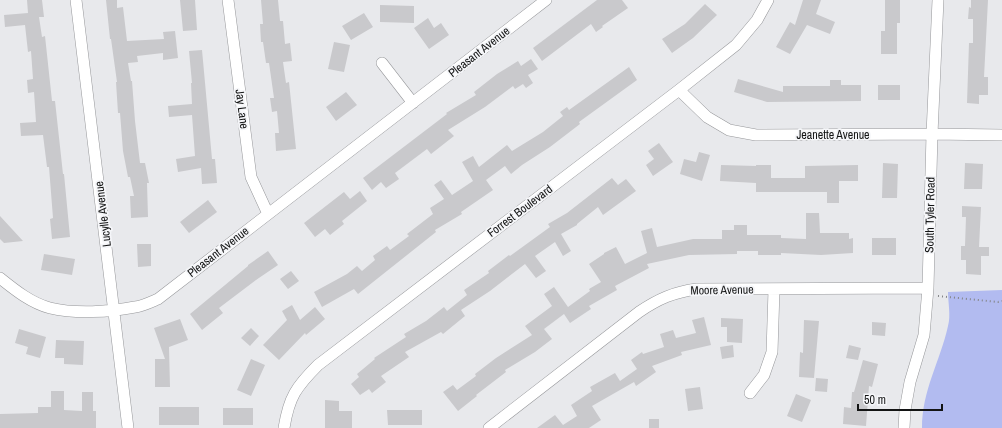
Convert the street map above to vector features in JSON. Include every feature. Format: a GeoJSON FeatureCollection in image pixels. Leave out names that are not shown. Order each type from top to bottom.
{"type":"FeatureCollection","features":[{"type":"Feature","properties":{"kind":"street","name":"Lucylle Avenue"},"geometry":{"type":"LineString","coordinates":[[76,0],[128,428]]}},
{"type":"Feature","properties":{"kind":"street","name":"Jay Lane"},"geometry":{"type":"LineString","coordinates":[[228,0],[251,177],[268,214]]}},
{"type":"Feature","properties":{"kind":"street","name":"Pleasant Avenue"},"geometry":{"type":"LineString","coordinates":[[0,278],[23,296],[49,308],[76,312],[136,307],[158,299],[546,0]]}},
{"type":"Feature","properties":{"kind":"street","name":"Forrest Boulevard"},"geometry":{"type":"LineString","coordinates":[[284,428],[287,410],[297,389],[318,365],[736,45],[757,20],[768,0]]}},
{"type":"Feature","properties":{"kind":"street","name":"South Tyler Road"},"geometry":{"type":"LineString","coordinates":[[904,428],[905,410],[910,382],[924,335],[928,291],[932,134],[938,0]]}},
{"type":"Feature","properties":{"kind":"street"},"geometry":{"type":"LineString","coordinates":[[382,63],[413,103]]}},
{"type":"Feature","properties":{"kind":"street","name":"Jeanette Avenue"},"geometry":{"type":"LineString","coordinates":[[678,90],[706,117],[729,130],[756,135],[1002,135]]}},
{"type":"Feature","properties":{"kind":"street","name":"Moore Avenue"},"geometry":{"type":"LineString","coordinates":[[489,428],[633,316],[653,303],[681,291],[697,289],[928,291]]}},
{"type":"Feature","properties":{"kind":"street"},"geometry":{"type":"LineString","coordinates":[[750,393],[764,375],[772,352],[774,290]]}},
{"type":"Feature","properties":{"kind":"path"},"geometry":{"type":"LineString","coordinates":[[928,291],[998,302],[1002,300]]}},
{"type":"Feature","properties":{"kind":"shaded area"},"geometry":{"type":"Polygon","coordinates":[[[1002,290],[1002,428],[922,428],[928,389],[945,339],[949,322],[948,292],[1002,290]]]}},
{"type":"Feature","properties":{"kind":"building"},"geometry":{"type":"Polygon","coordinates":[[[27,0],[42,0],[44,17],[39,17],[42,37],[45,36],[52,101],[55,101],[70,237],[52,239],[50,219],[53,218],[49,167],[47,167],[43,135],[21,136],[20,123],[36,122],[34,92],[28,93],[27,80],[33,79],[31,51],[28,52],[25,25],[5,27],[4,15],[28,13],[27,0]]]}},
{"type":"Feature","properties":{"kind":"building"},"geometry":{"type":"Polygon","coordinates":[[[106,0],[117,0],[117,8],[123,7],[127,41],[164,39],[163,32],[175,31],[178,58],[163,60],[163,53],[137,56],[138,62],[128,63],[132,81],[140,163],[145,163],[149,183],[147,183],[148,217],[131,218],[130,196],[134,196],[130,177],[128,177],[123,151],[120,113],[118,113],[117,82],[110,39],[106,0]]]}},
{"type":"Feature","properties":{"kind":"building"},"geometry":{"type":"Polygon","coordinates":[[[180,0],[195,0],[197,30],[183,31],[180,0]]]}},
{"type":"Feature","properties":{"kind":"building"},"geometry":{"type":"Polygon","coordinates":[[[261,0],[278,0],[280,21],[283,21],[285,44],[290,43],[292,61],[283,62],[286,83],[289,82],[296,149],[276,151],[275,133],[279,133],[277,111],[272,112],[270,98],[274,98],[269,63],[266,63],[263,42],[261,42],[260,24],[263,24],[261,0]]]}},
{"type":"Feature","properties":{"kind":"building"},"geometry":{"type":"Polygon","coordinates":[[[597,0],[622,0],[628,8],[596,32],[591,24],[542,61],[533,48],[597,0]]]}},
{"type":"Feature","properties":{"kind":"building"},"geometry":{"type":"Polygon","coordinates":[[[803,0],[821,0],[816,14],[835,22],[830,34],[807,25],[790,54],[776,47],[790,22],[795,25],[803,0]]]}},
{"type":"Feature","properties":{"kind":"building"},"geometry":{"type":"Polygon","coordinates":[[[885,0],[900,0],[900,23],[897,23],[897,54],[881,54],[881,31],[885,31],[885,0]]]}},
{"type":"Feature","properties":{"kind":"building"},"geometry":{"type":"Polygon","coordinates":[[[971,0],[988,0],[984,77],[988,77],[988,95],[979,95],[979,104],[967,103],[969,43],[973,43],[973,19],[968,19],[969,7],[971,8],[971,0]]]}},
{"type":"Feature","properties":{"kind":"building"},"geometry":{"type":"Polygon","coordinates":[[[705,4],[717,15],[693,38],[672,53],[662,39],[685,24],[705,4]]]}},
{"type":"Feature","properties":{"kind":"building"},"geometry":{"type":"Polygon","coordinates":[[[380,5],[414,6],[414,23],[380,22],[380,5]]]}},
{"type":"Feature","properties":{"kind":"building"},"geometry":{"type":"Polygon","coordinates":[[[364,13],[373,27],[351,40],[342,26],[364,13]]]}},
{"type":"Feature","properties":{"kind":"building"},"geometry":{"type":"Polygon","coordinates":[[[428,18],[434,28],[441,23],[449,35],[429,49],[414,28],[428,18]]]}},
{"type":"Feature","properties":{"kind":"building"},"geometry":{"type":"Polygon","coordinates":[[[334,42],[350,45],[344,72],[328,69],[334,42]]]}},
{"type":"Feature","properties":{"kind":"building"},"geometry":{"type":"Polygon","coordinates":[[[202,50],[212,159],[215,159],[217,183],[202,184],[201,168],[178,172],[176,159],[195,156],[192,115],[169,117],[168,106],[192,104],[189,51],[202,50]]]}},
{"type":"Feature","properties":{"kind":"building"},"geometry":{"type":"Polygon","coordinates":[[[531,59],[538,69],[528,75],[533,83],[526,88],[523,84],[515,89],[513,86],[485,107],[448,130],[454,136],[431,154],[427,149],[395,173],[399,179],[386,188],[381,182],[372,190],[363,178],[447,114],[446,113],[476,95],[474,92],[497,74],[518,61],[521,66],[531,59]]]}},
{"type":"Feature","properties":{"kind":"building"},"geometry":{"type":"Polygon","coordinates":[[[629,67],[637,80],[579,122],[580,124],[550,147],[511,174],[505,166],[486,180],[493,190],[461,212],[462,214],[435,230],[436,232],[358,294],[354,289],[322,307],[314,292],[347,274],[357,266],[362,271],[375,260],[373,256],[387,246],[390,250],[409,236],[407,234],[433,214],[430,208],[444,199],[434,185],[441,180],[452,195],[473,181],[462,162],[473,156],[479,167],[507,145],[512,151],[543,132],[563,116],[560,112],[567,107],[569,110],[629,67]]]}},
{"type":"Feature","properties":{"kind":"building"},"geometry":{"type":"Polygon","coordinates":[[[738,79],[783,92],[783,86],[830,86],[830,80],[841,80],[841,85],[861,85],[861,101],[767,102],[734,92],[738,79]]]}},
{"type":"Feature","properties":{"kind":"building"},"geometry":{"type":"Polygon","coordinates":[[[878,85],[900,85],[900,100],[878,100],[878,85]]]}},
{"type":"Feature","properties":{"kind":"building"},"geometry":{"type":"Polygon","coordinates":[[[346,92],[357,105],[336,121],[326,107],[346,92]]]}},
{"type":"Feature","properties":{"kind":"building"},"geometry":{"type":"Polygon","coordinates":[[[659,143],[673,162],[653,176],[646,165],[654,159],[648,151],[659,143]]]}},
{"type":"Feature","properties":{"kind":"building"},"geometry":{"type":"Polygon","coordinates":[[[699,152],[710,155],[702,181],[680,174],[684,159],[696,162],[699,152]]]}},
{"type":"Feature","properties":{"kind":"building"},"geometry":{"type":"Polygon","coordinates":[[[883,163],[898,164],[897,198],[882,198],[883,163]]]}},
{"type":"Feature","properties":{"kind":"building"},"geometry":{"type":"Polygon","coordinates":[[[965,163],[983,164],[982,189],[964,189],[965,163]]]}},
{"type":"Feature","properties":{"kind":"building"},"geometry":{"type":"Polygon","coordinates":[[[721,165],[771,165],[771,178],[805,178],[805,166],[858,165],[858,181],[839,181],[839,203],[827,203],[827,192],[756,192],[756,183],[720,181],[721,165]]]}},
{"type":"Feature","properties":{"kind":"building"},"geometry":{"type":"Polygon","coordinates":[[[612,178],[618,185],[626,179],[636,191],[603,215],[598,207],[577,225],[561,234],[571,251],[563,256],[555,242],[535,256],[546,271],[536,278],[525,264],[490,291],[461,310],[465,316],[443,334],[441,332],[405,352],[409,357],[381,376],[386,382],[372,393],[369,389],[360,395],[351,384],[359,377],[357,374],[375,359],[374,358],[406,337],[404,334],[426,321],[444,307],[447,311],[467,295],[464,290],[489,273],[488,271],[509,255],[510,256],[550,227],[548,224],[567,213],[612,178]]]}},
{"type":"Feature","properties":{"kind":"building"},"geometry":{"type":"Polygon","coordinates":[[[360,191],[367,201],[342,221],[344,224],[330,235],[325,229],[315,237],[304,223],[344,192],[350,199],[360,191]]]}},
{"type":"Feature","properties":{"kind":"building"},"geometry":{"type":"Polygon","coordinates":[[[208,200],[217,212],[189,233],[180,222],[208,200]]]}},
{"type":"Feature","properties":{"kind":"building"},"geometry":{"type":"Polygon","coordinates":[[[962,206],[981,207],[979,247],[989,247],[989,256],[981,256],[981,275],[966,274],[966,260],[961,260],[961,246],[965,246],[966,217],[962,217],[962,206]]]}},
{"type":"Feature","properties":{"kind":"building"},"geometry":{"type":"Polygon","coordinates":[[[806,213],[819,213],[820,233],[849,233],[849,239],[853,238],[853,253],[821,255],[781,253],[781,255],[758,255],[758,251],[737,251],[737,254],[689,255],[647,264],[649,268],[615,286],[617,290],[589,306],[591,309],[570,323],[564,314],[544,329],[552,339],[535,352],[505,370],[506,372],[458,411],[443,392],[453,385],[457,390],[476,376],[475,374],[496,358],[532,335],[525,326],[552,306],[544,294],[554,287],[568,307],[590,291],[589,289],[601,282],[589,264],[604,253],[616,247],[625,264],[647,253],[641,231],[652,228],[657,247],[693,239],[722,239],[722,230],[734,230],[734,225],[747,225],[747,235],[781,235],[781,238],[806,239],[806,213]]]}},
{"type":"Feature","properties":{"kind":"building"},"geometry":{"type":"Polygon","coordinates":[[[0,216],[23,241],[4,243],[0,239],[0,216]]]}},
{"type":"Feature","properties":{"kind":"building"},"geometry":{"type":"Polygon","coordinates":[[[872,238],[896,238],[896,255],[872,255],[872,238]]]}},
{"type":"Feature","properties":{"kind":"building"},"geometry":{"type":"Polygon","coordinates":[[[137,244],[151,244],[151,266],[138,267],[137,244]]]}},
{"type":"Feature","properties":{"kind":"building"},"geometry":{"type":"Polygon","coordinates":[[[268,251],[278,265],[219,308],[223,313],[202,330],[190,314],[248,265],[268,251]]]}},
{"type":"Feature","properties":{"kind":"building"},"geometry":{"type":"Polygon","coordinates":[[[44,254],[75,259],[72,275],[41,270],[44,254]]]}},
{"type":"Feature","properties":{"kind":"building"},"geometry":{"type":"Polygon","coordinates":[[[291,271],[299,281],[288,289],[280,279],[291,271]]]}},
{"type":"Feature","properties":{"kind":"building"},"geometry":{"type":"Polygon","coordinates":[[[292,305],[300,320],[315,307],[325,319],[306,335],[305,333],[279,360],[263,345],[287,320],[282,311],[292,305]]]}},
{"type":"Feature","properties":{"kind":"building"},"geometry":{"type":"Polygon","coordinates":[[[704,317],[711,345],[681,352],[682,355],[652,366],[656,372],[636,386],[634,382],[592,406],[601,420],[589,428],[537,428],[555,415],[563,425],[577,416],[571,405],[592,391],[590,387],[615,373],[620,381],[637,369],[631,360],[642,352],[643,354],[664,347],[660,334],[673,330],[676,338],[696,333],[692,320],[704,317]]]}},
{"type":"Feature","properties":{"kind":"building"},"geometry":{"type":"Polygon","coordinates":[[[721,318],[743,319],[742,343],[727,342],[727,327],[721,327],[721,318]]]}},
{"type":"Feature","properties":{"kind":"building"},"geometry":{"type":"Polygon","coordinates":[[[180,319],[188,340],[169,347],[170,387],[155,387],[155,359],[165,359],[154,328],[180,319]]]}},
{"type":"Feature","properties":{"kind":"building"},"geometry":{"type":"Polygon","coordinates":[[[804,320],[819,321],[814,378],[799,377],[800,352],[803,353],[804,320]]]}},
{"type":"Feature","properties":{"kind":"building"},"geometry":{"type":"Polygon","coordinates":[[[872,322],[886,323],[885,336],[872,335],[872,322]]]}},
{"type":"Feature","properties":{"kind":"building"},"geometry":{"type":"Polygon","coordinates":[[[251,328],[259,336],[250,346],[241,338],[251,328]]]}},
{"type":"Feature","properties":{"kind":"building"},"geometry":{"type":"Polygon","coordinates":[[[19,329],[46,337],[40,358],[26,354],[28,347],[15,343],[19,329]]]}},
{"type":"Feature","properties":{"kind":"building"},"geometry":{"type":"Polygon","coordinates":[[[56,340],[84,341],[83,365],[64,364],[64,358],[55,358],[56,340]]]}},
{"type":"Feature","properties":{"kind":"building"},"geometry":{"type":"Polygon","coordinates":[[[733,345],[734,357],[722,359],[720,347],[733,345]]]}},
{"type":"Feature","properties":{"kind":"building"},"geometry":{"type":"Polygon","coordinates":[[[849,345],[861,348],[858,360],[846,358],[849,345]]]}},
{"type":"Feature","properties":{"kind":"building"},"geometry":{"type":"Polygon","coordinates":[[[251,359],[265,365],[251,396],[237,390],[251,359]]]}},
{"type":"Feature","properties":{"kind":"building"},"geometry":{"type":"Polygon","coordinates":[[[863,360],[878,364],[872,387],[869,386],[866,426],[843,424],[844,407],[851,408],[852,392],[854,392],[863,360]]]}},
{"type":"Feature","properties":{"kind":"building"},"geometry":{"type":"Polygon","coordinates":[[[816,378],[828,379],[827,392],[815,391],[816,378]]]}},
{"type":"Feature","properties":{"kind":"building"},"geometry":{"type":"Polygon","coordinates":[[[700,387],[703,409],[688,411],[685,389],[700,387]]]}},
{"type":"Feature","properties":{"kind":"building"},"geometry":{"type":"Polygon","coordinates":[[[51,391],[64,391],[64,410],[82,411],[82,392],[93,392],[93,411],[96,411],[96,428],[0,428],[0,414],[38,413],[38,407],[51,407],[51,391]]]}},
{"type":"Feature","properties":{"kind":"building"},"geometry":{"type":"Polygon","coordinates":[[[796,394],[811,400],[802,422],[787,416],[796,394]]]}},
{"type":"Feature","properties":{"kind":"building"},"geometry":{"type":"Polygon","coordinates":[[[325,400],[339,401],[339,411],[352,411],[352,428],[325,428],[325,400]]]}},
{"type":"Feature","properties":{"kind":"building"},"geometry":{"type":"Polygon","coordinates":[[[159,407],[199,407],[199,425],[159,425],[159,407]]]}},
{"type":"Feature","properties":{"kind":"building"},"geometry":{"type":"Polygon","coordinates":[[[223,408],[253,408],[253,425],[223,425],[223,408]]]}},
{"type":"Feature","properties":{"kind":"building"},"geometry":{"type":"Polygon","coordinates":[[[387,410],[422,410],[422,425],[388,425],[387,410]]]}},
{"type":"Feature","properties":{"kind":"building"},"geometry":{"type":"Polygon","coordinates":[[[649,419],[659,419],[659,428],[649,428],[649,419]]]}}]}
